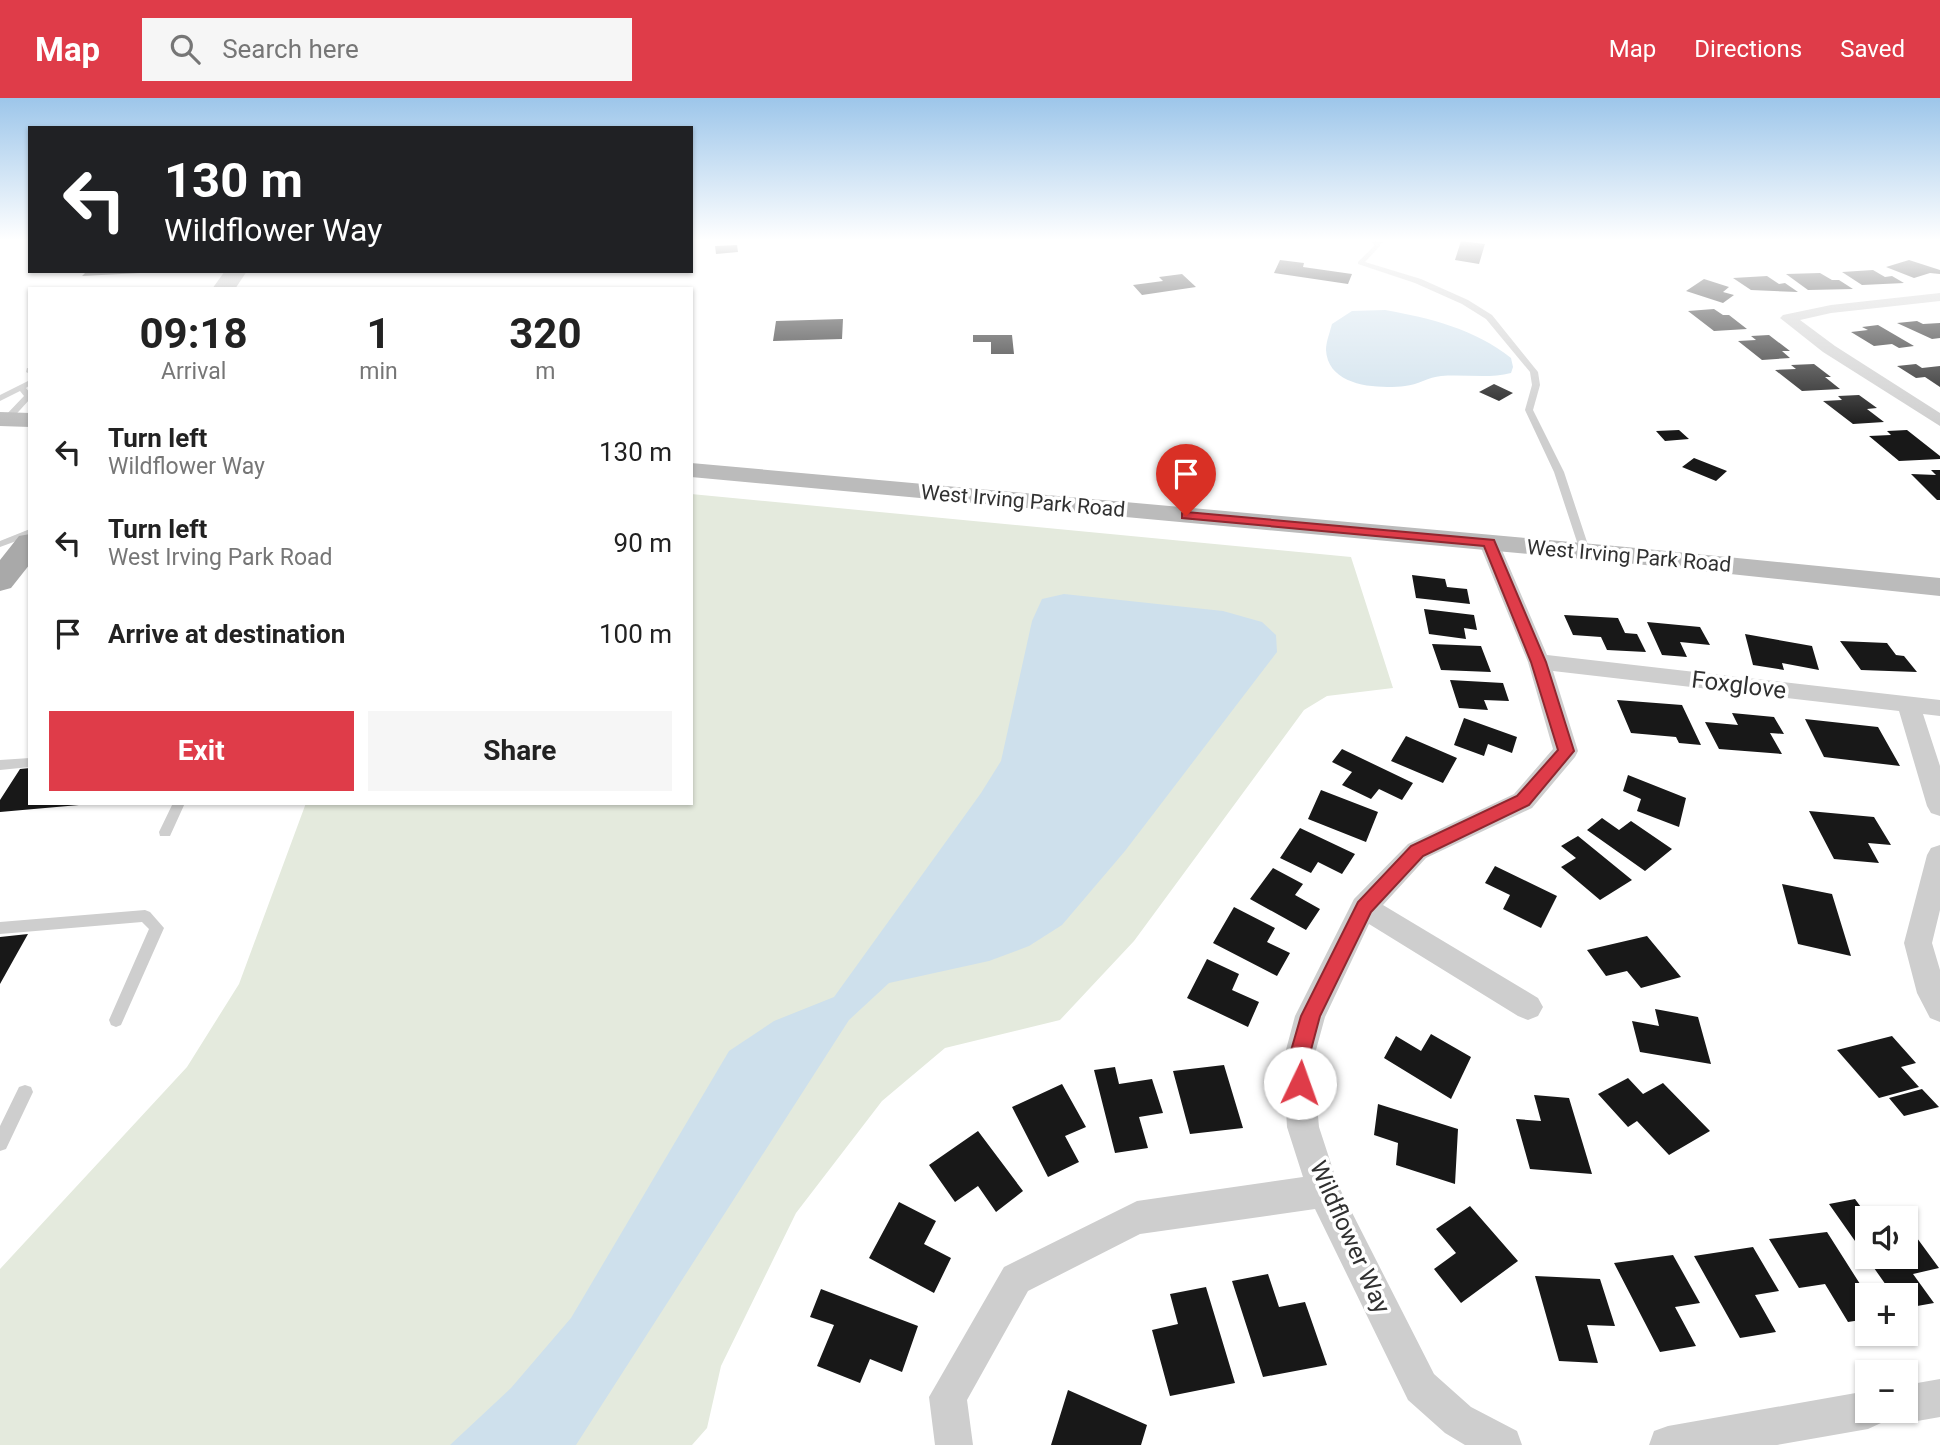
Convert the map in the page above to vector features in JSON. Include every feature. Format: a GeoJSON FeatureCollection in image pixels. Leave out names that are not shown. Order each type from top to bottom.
{"type":"FeatureCollection","features":[{"type":"Feature","properties":{"kind":"main road","name":"West Irving Park Road"},"geometry":{"type":"LineString","coordinates":[[693,470],[1585,551],[1940,587]]}},
{"type":"Feature","properties":{"kind":"main road"},"geometry":{"type":"LineString","coordinates":[[0,581],[28,546]]}},
{"type":"Feature","properties":{"kind":"street"},"geometry":{"type":"LineString","coordinates":[[1882,304],[1831,309],[1788,318],[1829,349],[1940,421]]}},
{"type":"Feature","properties":{"kind":"street","name":"Wildflower Way"},"geometry":{"type":"LineString","coordinates":[[1489,543],[1539,662],[1566,751],[1523,800],[1417,851],[1364,907],[1310,1016],[1298,1061],[1303,1127],[1324,1191],[1420,1387],[1458,1420],[1491,1442]]}},
{"type":"Feature","properties":{"kind":"street","name":"Foxglove"},"geometry":{"type":"LineString","coordinates":[[1539,662],[1940,708]]}},
{"type":"Feature","properties":{"kind":"street"},"geometry":{"type":"LineString","coordinates":[[1909,705],[1940,806]]}},
{"type":"Feature","properties":{"kind":"street"},"geometry":{"type":"LineString","coordinates":[[1939,868],[1918,943],[1932,993],[1940,1009]]}},
{"type":"Feature","properties":{"kind":"street"},"geometry":{"type":"LineString","coordinates":[[1364,907],[1528,1007]]}},
{"type":"Feature","properties":{"kind":"street"},"geometry":{"type":"LineString","coordinates":[[954,1445],[948,1397],[1016,1279],[1137,1218],[1324,1191]]}},
{"type":"Feature","properties":{"kind":"street"},"geometry":{"type":"LineString","coordinates":[[1918,1402],[1940,1398]]}},
{"type":"Feature","properties":{"kind":"street"},"geometry":{"type":"LineString","coordinates":[[1668,1445],[1855,1412]]}},
{"type":"Feature","properties":{"kind":"lane"},"geometry":{"type":"LineString","coordinates":[[1468,304],[1489,317],[1534,372],[1536,385],[1530,410],[1559,472],[1585,551]]}},
{"type":"Feature","properties":{"kind":"lane"},"geometry":{"type":"LineString","coordinates":[[9,414],[28,396],[26,385]]}},
{"type":"Feature","properties":{"kind":"lane"},"geometry":{"type":"LineString","coordinates":[[9,414],[26,385]]}},
{"type":"Feature","properties":{"kind":"lane"},"geometry":{"type":"LineString","coordinates":[[0,544],[28,533]]}},
{"type":"Feature","properties":{"kind":"lane"},"geometry":{"type":"LineString","coordinates":[[0,765],[28,762]]}},
{"type":"Feature","properties":{"kind":"lane"},"geometry":{"type":"LineString","coordinates":[[165,832],[178,805]]}},
{"type":"Feature","properties":{"kind":"lane"},"geometry":{"type":"LineString","coordinates":[[0,928],[145,916],[157,928],[116,1020]]}},
{"type":"Feature","properties":{"kind":"lane"},"geometry":{"type":"LineString","coordinates":[[0,1143],[24,1092]]}},
{"type":"Feature","properties":{"kind":"shaded area"},"geometry":{"type":"Polygon","coordinates":[[[693,494],[1351,557],[1393,688],[1327,696],[1304,710],[1134,941],[1060,1020],[945,1048],[882,1101],[796,1213],[721,1366],[707,1428],[692,1445],[0,1445],[0,1269],[187,1067],[239,984],[305,805],[693,805],[693,494]]]}},
{"type":"Feature","properties":{"kind":"water"},"geometry":{"type":"Polygon","coordinates":[[[1385,310],[1435,321],[1482,339],[1511,358],[1511,373],[1494,376],[1441,376],[1410,385],[1382,387],[1356,383],[1335,372],[1326,350],[1332,324],[1352,311],[1385,310]]]}},
{"type":"Feature","properties":{"kind":"water"},"geometry":{"type":"Polygon","coordinates":[[[1064,594],[1223,611],[1262,622],[1276,635],[1277,652],[1125,851],[1062,925],[1029,946],[989,961],[889,983],[849,1020],[576,1445],[450,1445],[511,1388],[571,1318],[729,1051],[774,1021],[834,997],[981,793],[1001,761],[1032,621],[1042,599],[1064,594]]]}},
{"type":"Feature","properties":{"kind":"building"},"geometry":{"type":"Polygon","coordinates":[[[1714,309],[1723,315],[1729,315],[1747,329],[1714,331],[1688,311],[1714,309]]]}},
{"type":"Feature","properties":{"kind":"building"},"geometry":{"type":"Polygon","coordinates":[[[843,319],[842,339],[773,341],[776,321],[843,319]]]}},
{"type":"Feature","properties":{"kind":"building"},"geometry":{"type":"Polygon","coordinates":[[[1917,321],[1923,324],[1940,323],[1940,338],[1932,339],[1897,323],[1917,321]]]}},
{"type":"Feature","properties":{"kind":"building"},"geometry":{"type":"Polygon","coordinates":[[[1878,325],[1914,346],[1874,346],[1851,332],[1868,330],[1862,327],[1878,325]]]}},
{"type":"Feature","properties":{"kind":"building"},"geometry":{"type":"Polygon","coordinates":[[[973,335],[1012,335],[1014,354],[991,354],[991,342],[973,342],[973,335]]]}},
{"type":"Feature","properties":{"kind":"building"},"geometry":{"type":"Polygon","coordinates":[[[1769,335],[1790,351],[1782,351],[1790,358],[1762,360],[1738,341],[1756,340],[1751,336],[1769,335]]]}},
{"type":"Feature","properties":{"kind":"building"},"geometry":{"type":"Polygon","coordinates":[[[1814,364],[1831,377],[1825,377],[1840,389],[1802,391],[1775,370],[1796,369],[1791,365],[1814,364]]]}},
{"type":"Feature","properties":{"kind":"building"},"geometry":{"type":"Polygon","coordinates":[[[1916,364],[1922,368],[1940,366],[1940,387],[1925,377],[1916,378],[1897,366],[1916,364]]]}},
{"type":"Feature","properties":{"kind":"building"},"geometry":{"type":"Polygon","coordinates":[[[1494,384],[1513,393],[1499,401],[1479,392],[1494,384]]]}},
{"type":"Feature","properties":{"kind":"building"},"geometry":{"type":"Polygon","coordinates":[[[1859,395],[1877,408],[1867,409],[1884,422],[1853,424],[1823,401],[1842,400],[1838,396],[1859,395]]]}},
{"type":"Feature","properties":{"kind":"building"},"geometry":{"type":"Polygon","coordinates":[[[1679,430],[1689,439],[1665,441],[1656,431],[1679,430]]]}},
{"type":"Feature","properties":{"kind":"building"},"geometry":{"type":"Polygon","coordinates":[[[1907,430],[1940,456],[1940,459],[1899,461],[1869,436],[1891,435],[1887,431],[1907,430]]]}},
{"type":"Feature","properties":{"kind":"building"},"geometry":{"type":"Polygon","coordinates":[[[1694,458],[1727,471],[1716,481],[1682,467],[1694,458]]]}},
{"type":"Feature","properties":{"kind":"building"},"geometry":{"type":"Polygon","coordinates":[[[1931,470],[1940,470],[1940,500],[1911,474],[1936,475],[1931,470]]]}},
{"type":"Feature","properties":{"kind":"building"},"geometry":{"type":"Polygon","coordinates":[[[1412,575],[1445,579],[1447,587],[1467,589],[1470,604],[1416,598],[1412,575]]]}},
{"type":"Feature","properties":{"kind":"building"},"geometry":{"type":"Polygon","coordinates":[[[1424,609],[1474,615],[1477,630],[1464,628],[1466,639],[1429,634],[1424,609]]]}},
{"type":"Feature","properties":{"kind":"building"},"geometry":{"type":"Polygon","coordinates":[[[1564,615],[1618,618],[1625,633],[1637,634],[1646,652],[1607,650],[1601,637],[1573,635],[1564,615]]]}},
{"type":"Feature","properties":{"kind":"building"},"geometry":{"type":"Polygon","coordinates":[[[1647,622],[1700,627],[1710,645],[1680,642],[1687,657],[1662,655],[1647,622]]]}},
{"type":"Feature","properties":{"kind":"building"},"geometry":{"type":"Polygon","coordinates":[[[1745,634],[1812,646],[1819,670],[1782,663],[1784,670],[1753,665],[1745,634]]]}},
{"type":"Feature","properties":{"kind":"building"},"geometry":{"type":"Polygon","coordinates":[[[1840,641],[1887,643],[1896,655],[1904,656],[1917,672],[1861,670],[1840,641]]]}},
{"type":"Feature","properties":{"kind":"building"},"geometry":{"type":"Polygon","coordinates":[[[1432,644],[1481,646],[1491,672],[1441,670],[1432,644]]]}},
{"type":"Feature","properties":{"kind":"building"},"geometry":{"type":"Polygon","coordinates":[[[1450,680],[1503,683],[1509,701],[1484,700],[1488,710],[1459,708],[1450,680]]]}},
{"type":"Feature","properties":{"kind":"building"},"geometry":{"type":"Polygon","coordinates":[[[1617,700],[1682,705],[1701,745],[1679,743],[1676,737],[1631,733],[1617,700]]]}},
{"type":"Feature","properties":{"kind":"building"},"geometry":{"type":"Polygon","coordinates":[[[1732,713],[1774,717],[1784,734],[1770,733],[1782,754],[1719,749],[1705,722],[1738,725],[1732,713]]]}},
{"type":"Feature","properties":{"kind":"building"},"geometry":{"type":"Polygon","coordinates":[[[1464,718],[1517,737],[1512,753],[1488,744],[1484,756],[1454,745],[1464,718]]]}},
{"type":"Feature","properties":{"kind":"building"},"geometry":{"type":"Polygon","coordinates":[[[1805,719],[1878,727],[1900,766],[1824,757],[1805,719]]]}},
{"type":"Feature","properties":{"kind":"building"},"geometry":{"type":"Polygon","coordinates":[[[1406,736],[1457,758],[1443,783],[1391,761],[1406,736]]]}},
{"type":"Feature","properties":{"kind":"building"},"geometry":{"type":"Polygon","coordinates":[[[1342,749],[1413,783],[1402,800],[1379,789],[1371,799],[1342,785],[1352,772],[1332,762],[1342,749]]]}},
{"type":"Feature","properties":{"kind":"building"},"geometry":{"type":"Polygon","coordinates":[[[28,768],[28,805],[79,805],[0,812],[0,800],[20,769],[28,768]]]}},
{"type":"Feature","properties":{"kind":"building"},"geometry":{"type":"Polygon","coordinates":[[[1628,775],[1686,798],[1679,827],[1637,811],[1641,799],[1623,791],[1628,775]]]}},
{"type":"Feature","properties":{"kind":"building"},"geometry":{"type":"Polygon","coordinates":[[[1321,790],[1378,812],[1366,842],[1308,819],[1321,790]]]}},
{"type":"Feature","properties":{"kind":"building"},"geometry":{"type":"Polygon","coordinates":[[[1809,811],[1874,817],[1891,845],[1868,843],[1879,863],[1834,859],[1809,811]]]}},
{"type":"Feature","properties":{"kind":"building"},"geometry":{"type":"Polygon","coordinates":[[[1602,818],[1619,830],[1631,821],[1672,849],[1645,871],[1587,830],[1602,818]]]}},
{"type":"Feature","properties":{"kind":"building"},"geometry":{"type":"Polygon","coordinates":[[[1300,828],[1355,854],[1342,874],[1318,862],[1311,873],[1280,858],[1300,828]]]}},
{"type":"Feature","properties":{"kind":"building"},"geometry":{"type":"Polygon","coordinates":[[[1578,836],[1632,880],[1600,900],[1561,867],[1576,858],[1561,846],[1578,836]]]}},
{"type":"Feature","properties":{"kind":"building"},"geometry":{"type":"Polygon","coordinates":[[[1495,866],[1557,896],[1541,928],[1503,909],[1510,895],[1485,883],[1495,866]]]}},
{"type":"Feature","properties":{"kind":"building"},"geometry":{"type":"Polygon","coordinates":[[[1273,868],[1303,884],[1295,895],[1320,909],[1306,930],[1250,899],[1273,868]]]}},
{"type":"Feature","properties":{"kind":"building"},"geometry":{"type":"Polygon","coordinates":[[[1782,884],[1832,894],[1851,956],[1798,944],[1782,884]]]}},
{"type":"Feature","properties":{"kind":"building"},"geometry":{"type":"Polygon","coordinates":[[[1234,907],[1275,928],[1267,942],[1290,953],[1277,976],[1213,943],[1234,907]]]}},
{"type":"Feature","properties":{"kind":"building"},"geometry":{"type":"Polygon","coordinates":[[[28,934],[19,950],[0,984],[0,937],[28,934]]]}},
{"type":"Feature","properties":{"kind":"building"},"geometry":{"type":"Polygon","coordinates":[[[1647,936],[1681,977],[1641,988],[1627,971],[1606,976],[1587,950],[1647,936]]]}},
{"type":"Feature","properties":{"kind":"building"},"geometry":{"type":"Polygon","coordinates":[[[1207,959],[1239,974],[1232,990],[1259,1002],[1248,1027],[1187,998],[1207,959]]]}},
{"type":"Feature","properties":{"kind":"building"},"geometry":{"type":"Polygon","coordinates":[[[1655,1009],[1698,1017],[1711,1064],[1640,1052],[1632,1021],[1659,1026],[1655,1009]]]}},
{"type":"Feature","properties":{"kind":"building"},"geometry":{"type":"Polygon","coordinates":[[[1431,1034],[1471,1057],[1451,1099],[1384,1058],[1396,1036],[1421,1051],[1431,1034]]]}},
{"type":"Feature","properties":{"kind":"building"},"geometry":{"type":"Polygon","coordinates":[[[1892,1036],[1916,1063],[1901,1067],[1919,1087],[1879,1098],[1837,1050],[1892,1036]]]}},
{"type":"Feature","properties":{"kind":"building"},"geometry":{"type":"Polygon","coordinates":[[[1224,1065],[1243,1128],[1190,1134],[1173,1071],[1224,1065]]]}},
{"type":"Feature","properties":{"kind":"building"},"geometry":{"type":"Polygon","coordinates":[[[1115,1067],[1119,1084],[1152,1079],[1163,1113],[1139,1117],[1148,1148],[1115,1153],[1094,1070],[1115,1067]]]}},
{"type":"Feature","properties":{"kind":"building"},"geometry":{"type":"Polygon","coordinates":[[[1628,1078],[1643,1094],[1663,1083],[1710,1131],[1669,1155],[1637,1121],[1628,1127],[1598,1094],[1628,1078]]]}},
{"type":"Feature","properties":{"kind":"building"},"geometry":{"type":"Polygon","coordinates":[[[1062,1084],[1086,1127],[1065,1136],[1079,1162],[1048,1177],[1012,1107],[1062,1084]]]}},
{"type":"Feature","properties":{"kind":"building"},"geometry":{"type":"Polygon","coordinates":[[[1922,1089],[1939,1107],[1904,1116],[1889,1098],[1922,1089]]]}},
{"type":"Feature","properties":{"kind":"building"},"geometry":{"type":"Polygon","coordinates":[[[1534,1095],[1569,1098],[1592,1174],[1530,1169],[1516,1119],[1541,1121],[1534,1095]]]}},
{"type":"Feature","properties":{"kind":"building"},"geometry":{"type":"Polygon","coordinates":[[[1378,1104],[1458,1129],[1455,1184],[1396,1165],[1398,1143],[1374,1135],[1378,1104]]]}},
{"type":"Feature","properties":{"kind":"building"},"geometry":{"type":"Polygon","coordinates":[[[978,1131],[1023,1191],[996,1212],[978,1186],[955,1202],[929,1165],[978,1131]]]}},
{"type":"Feature","properties":{"kind":"building"},"geometry":{"type":"Polygon","coordinates":[[[1855,1199],[1860,1206],[1855,1206],[1855,1241],[1829,1204],[1855,1199]]]}},
{"type":"Feature","properties":{"kind":"building"},"geometry":{"type":"Polygon","coordinates":[[[899,1202],[936,1221],[924,1244],[951,1258],[934,1293],[869,1258],[899,1202]]]}},
{"type":"Feature","properties":{"kind":"building"},"geometry":{"type":"Polygon","coordinates":[[[1470,1206],[1518,1261],[1461,1303],[1434,1269],[1456,1253],[1436,1229],[1470,1206]]]}},
{"type":"Feature","properties":{"kind":"building"},"geometry":{"type":"Polygon","coordinates":[[[1827,1232],[1859,1283],[1855,1283],[1855,1321],[1848,1322],[1825,1284],[1799,1288],[1769,1239],[1827,1232]]]}},
{"type":"Feature","properties":{"kind":"building"},"geometry":{"type":"Polygon","coordinates":[[[1918,1239],[1939,1268],[1913,1274],[1934,1303],[1918,1306],[1918,1283],[1885,1283],[1875,1269],[1918,1269],[1918,1239]]]}},
{"type":"Feature","properties":{"kind":"building"},"geometry":{"type":"Polygon","coordinates":[[[1753,1247],[1779,1291],[1755,1295],[1776,1332],[1740,1338],[1694,1256],[1753,1247]]]}},
{"type":"Feature","properties":{"kind":"building"},"geometry":{"type":"Polygon","coordinates":[[[1673,1255],[1700,1303],[1675,1307],[1696,1346],[1660,1352],[1614,1263],[1673,1255]]]}},
{"type":"Feature","properties":{"kind":"building"},"geometry":{"type":"Polygon","coordinates":[[[1268,1274],[1279,1307],[1305,1302],[1327,1365],[1263,1377],[1232,1281],[1268,1274]]]}},
{"type":"Feature","properties":{"kind":"building"},"geometry":{"type":"Polygon","coordinates":[[[1535,1276],[1600,1279],[1615,1326],[1587,1325],[1598,1363],[1559,1361],[1535,1276]]]}},
{"type":"Feature","properties":{"kind":"building"},"geometry":{"type":"Polygon","coordinates":[[[1206,1287],[1235,1383],[1170,1396],[1152,1330],[1178,1324],[1170,1294],[1206,1287]]]}},
{"type":"Feature","properties":{"kind":"building"},"geometry":{"type":"Polygon","coordinates":[[[821,1289],[918,1326],[902,1372],[870,1359],[860,1383],[817,1366],[834,1325],[810,1317],[821,1289]]]}},
{"type":"Feature","properties":{"kind":"building"},"geometry":{"type":"Polygon","coordinates":[[[1068,1390],[1147,1425],[1141,1445],[1051,1445],[1068,1390]]]}},
{"type":"Feature","properties":{"kind":"route"},"geometry":{"type":"LineString","coordinates":[[1186,516],[1489,543],[1539,662],[1566,751],[1523,800],[1417,851],[1364,907],[1310,1016],[1298,1061],[1300,1083]]}}]}
